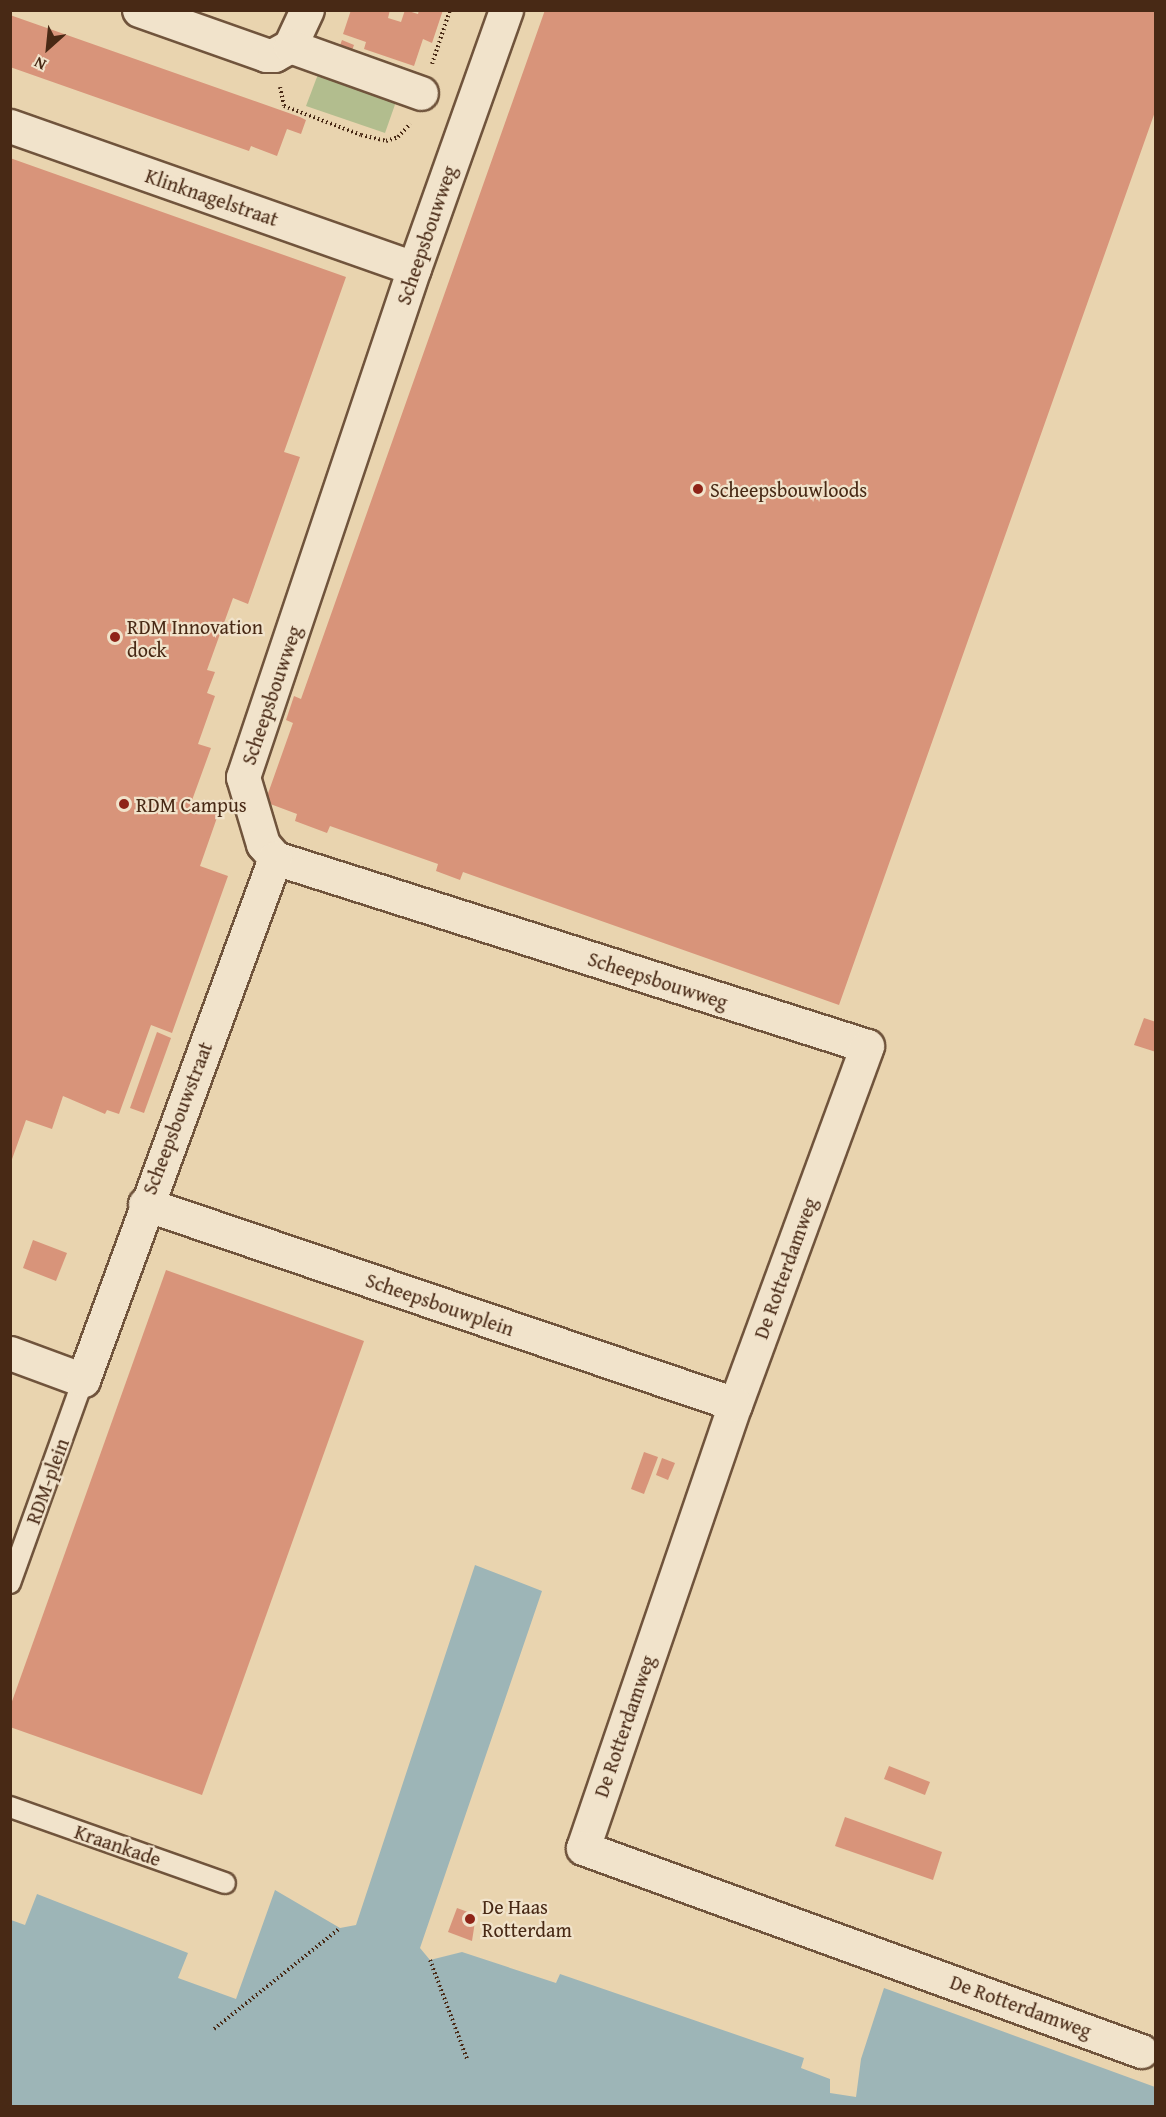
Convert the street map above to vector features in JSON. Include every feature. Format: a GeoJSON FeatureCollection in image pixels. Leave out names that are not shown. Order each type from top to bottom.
{"type":"FeatureCollection","features":[{"type":"Feature","properties":{"kind":"street"},"geometry":{"type":"LineString","coordinates":[[139,10],[266,55],[274,55],[290,45],[307,10]]}},
{"type":"Feature","properties":{"kind":"street","name":"Scheepsbouwweg"},"geometry":{"type":"LineString","coordinates":[[506,10],[414,268],[243,777],[263,844],[275,858],[867,1046]]}},
{"type":"Feature","properties":{"kind":"street"},"geometry":{"type":"LineString","coordinates":[[290,45],[421,93]]}},
{"type":"Feature","properties":{"kind":"street","name":"Klinknagelstraat"},"geometry":{"type":"LineString","coordinates":[[10,126],[414,268]]}},
{"type":"Feature","properties":{"kind":"street","name":"Scheepsbouwstraat"},"geometry":{"type":"LineString","coordinates":[[83,1380],[145,1204],[275,858]]}},
{"type":"Feature","properties":{"kind":"street","name":"De Rotterdamweg"},"geometry":{"type":"LineString","coordinates":[[867,1046],[735,1404],[583,1848],[1141,2050]]}},
{"type":"Feature","properties":{"kind":"street","name":"Scheepsbouwplein"},"geometry":{"type":"LineString","coordinates":[[145,1204],[735,1404]]}},
{"type":"Feature","properties":{"kind":"street"},"geometry":{"type":"LineString","coordinates":[[10,1353],[83,1380]]}},
{"type":"Feature","properties":{"kind":"lane","name":"RDM-plein"},"geometry":{"type":"LineString","coordinates":[[10,1583],[83,1380]]}},
{"type":"Feature","properties":{"kind":"lane","name":"Kraankade"},"geometry":{"type":"LineString","coordinates":[[10,1807],[225,1883]]}},
{"type":"Feature","properties":{"kind":"path"},"geometry":{"type":"LineString","coordinates":[[214,2030],[340,1928]]}},
{"type":"Feature","properties":{"kind":"path"},"geometry":{"type":"LineString","coordinates":[[430,1960],[467,2059]]}},
{"type":"Feature","properties":{"kind":"green space"},"geometry":{"type":"Polygon","coordinates":[[[320,69],[398,96],[385,133],[306,106],[320,69]]]}},
{"type":"Feature","properties":{"kind":"water"},"geometry":{"type":"Polygon","coordinates":[[[475,1565],[542,1591],[420,1948],[430,1960],[462,1952],[556,1983],[560,1974],[804,2058],[801,2068],[830,2079],[830,2093],[856,2097],[861,2059],[884,1988],[1155,2087],[1155,2106],[11,2106],[11,1920],[25,1925],[37,1894],[188,1953],[178,1978],[236,1999],[275,1890],[340,1928],[356,1925],[475,1565]]]}},
{"type":"Feature","properties":{"kind":"building"},"geometry":{"type":"Polygon","coordinates":[[[351,10],[390,10],[388,18],[401,22],[405,10],[418,14],[419,10],[443,10],[432,43],[423,39],[414,66],[364,49],[366,42],[343,34],[351,10]]]}},
{"type":"Feature","properties":{"kind":"building","name":"Scheepsbouwloods"},"geometry":{"type":"Polygon","coordinates":[[[545,10],[1156,10],[1156,109],[839,1005],[463,872],[460,880],[436,871],[438,864],[330,826],[327,833],[295,821],[297,814],[265,802],[293,723],[286,720],[294,696],[301,699],[545,10]]]}},
{"type":"Feature","properties":{"kind":"building"},"geometry":{"type":"Polygon","coordinates":[[[10,15],[300,117],[306,120],[301,134],[287,129],[277,156],[251,146],[249,151],[10,67],[10,15]]]}},
{"type":"Feature","properties":{"kind":"building"},"geometry":{"type":"Polygon","coordinates":[[[342,40],[354,45],[350,56],[338,51],[342,40]]]}},
{"type":"Feature","properties":{"kind":"building","name":"RDM Campus"},"geometry":{"type":"Polygon","coordinates":[[[10,158],[346,277],[284,452],[300,457],[248,604],[233,598],[207,670],[215,672],[207,693],[215,696],[198,744],[211,748],[191,803],[219,812],[200,866],[228,876],[172,1033],[151,1025],[119,1114],[107,1110],[105,1114],[63,1096],[52,1129],[26,1120],[11,1162],[10,158]]]}},
{"type":"Feature","properties":{"kind":"building"},"geometry":{"type":"Polygon","coordinates":[[[1144,1018],[1156,1022],[1156,1052],[1134,1045],[1144,1018]]]}},
{"type":"Feature","properties":{"kind":"building"},"geometry":{"type":"Polygon","coordinates":[[[157,1032],[171,1038],[144,1113],[130,1108],[157,1032]]]}},
{"type":"Feature","properties":{"kind":"building"},"geometry":{"type":"Polygon","coordinates":[[[33,1240],[67,1253],[56,1281],[23,1268],[33,1240]]]}},
{"type":"Feature","properties":{"kind":"building"},"geometry":{"type":"Polygon","coordinates":[[[166,1270],[364,1341],[202,1795],[10,1727],[10,1707],[166,1270]]]}},
{"type":"Feature","properties":{"kind":"building"},"geometry":{"type":"Polygon","coordinates":[[[644,1452],[658,1457],[644,1494],[631,1489],[644,1452]]]}},
{"type":"Feature","properties":{"kind":"building"},"geometry":{"type":"Polygon","coordinates":[[[662,1458],[675,1463],[668,1480],[656,1475],[662,1458]]]}},
{"type":"Feature","properties":{"kind":"building"},"geometry":{"type":"Polygon","coordinates":[[[889,1766],[930,1782],[925,1795],[884,1779],[889,1766]]]}},
{"type":"Feature","properties":{"kind":"building"},"geometry":{"type":"Polygon","coordinates":[[[845,1817],[942,1852],[933,1880],[835,1846],[845,1817]]]}},
{"type":"Feature","properties":{"kind":"building"},"geometry":{"type":"Polygon","coordinates":[[[457,1908],[476,1915],[472,1941],[448,1932],[457,1908]]]}},
{"type":"Feature","properties":{"kind":"place","name":"Scheepsbouwloods"},"geometry":{"type":"Point","coordinates":[698,489]}},
{"type":"Feature","properties":{"kind":"place","name":"RDM Innovation dock"},"geometry":{"type":"Point","coordinates":[115,637]}},
{"type":"Feature","properties":{"kind":"place","name":"RDM Campus"},"geometry":{"type":"Point","coordinates":[124,804]}},
{"type":"Feature","properties":{"kind":"place","name":"De Haas Rotterdam"},"geometry":{"type":"Point","coordinates":[470,1919]}}]}
